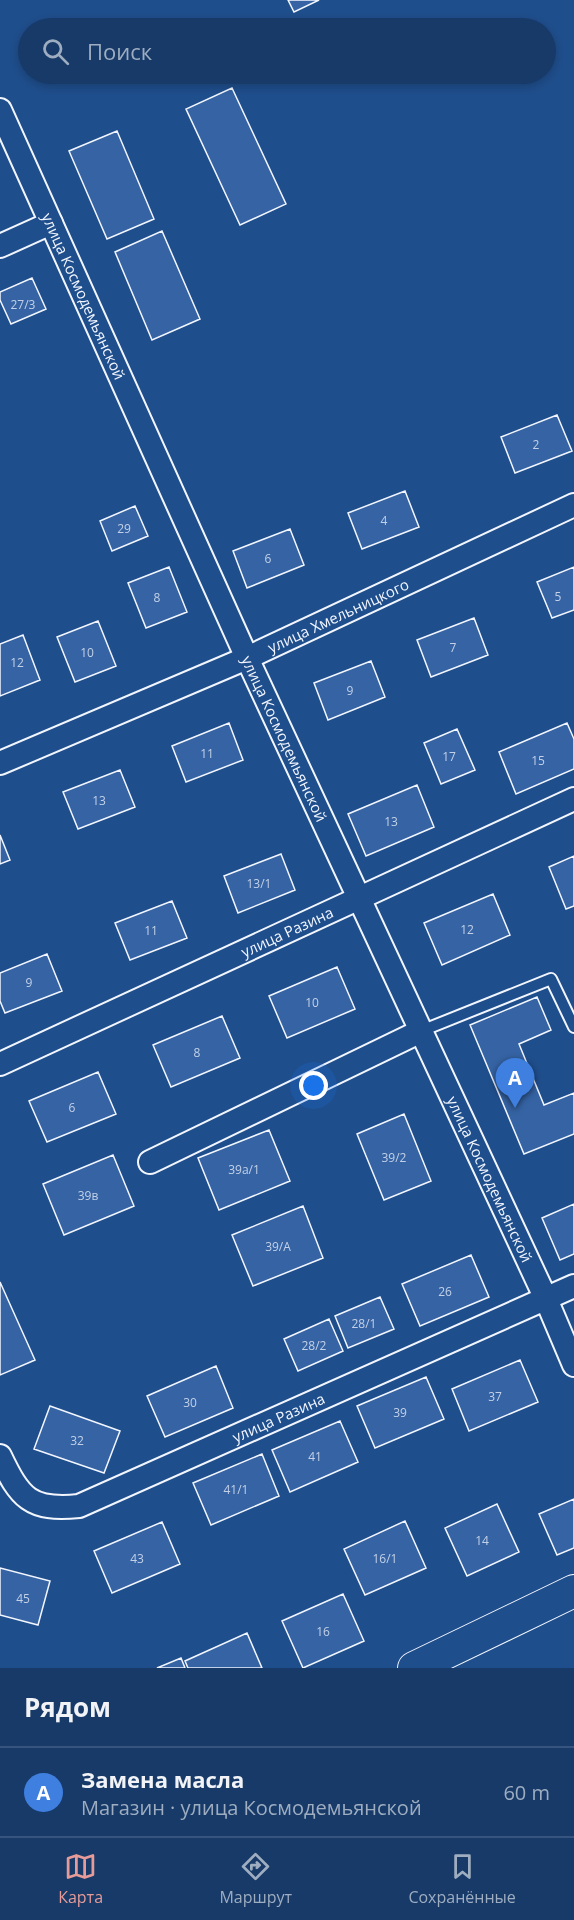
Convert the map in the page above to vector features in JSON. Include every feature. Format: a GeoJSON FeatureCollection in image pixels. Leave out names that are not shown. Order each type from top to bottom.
{"type":"FeatureCollection","features":[{"type":"Feature","properties":{"kind":"main road"},"geometry":{"type":"LineString","coordinates":[[414,1668],[574,1591]]}},
{"type":"Feature","properties":{"kind":"street","name":"улица Космодемьянской"},"geometry":{"type":"LineString","coordinates":[[0,110],[247,658],[546,1299],[574,1365]]}},
{"type":"Feature","properties":{"kind":"street"},"geometry":{"type":"LineString","coordinates":[[0,246],[51,223]]}},
{"type":"Feature","properties":{"kind":"street","name":"улица Хмельницкого"},"geometry":{"type":"LineString","coordinates":[[0,763],[247,658],[574,505]]}},
{"type":"Feature","properties":{"kind":"street","name":"улица Разина"},"geometry":{"type":"LineString","coordinates":[[0,1064],[574,799]]}},
{"type":"Feature","properties":{"kind":"street"},"geometry":{"type":"LineString","coordinates":[[150,1162],[421,1031]]}},
{"type":"Feature","properties":{"kind":"street","name":"улица Разина"},"geometry":{"type":"LineString","coordinates":[[0,1456],[12,1481],[24,1496],[41,1506],[59,1508],[79,1506],[574,1286]]}},
{"type":"Feature","properties":{"kind":"lane"},"geometry":{"type":"LineString","coordinates":[[421,1031],[551,979],[574,1027]]}},
{"type":"Feature","properties":{"kind":"building"},"geometry":{"type":"Polygon","coordinates":[[[288,0],[319,0],[294,12],[288,0]]]}},
{"type":"Feature","properties":{"kind":"building"},"geometry":{"type":"Polygon","coordinates":[[[232,88],[286,204],[240,225],[186,109],[232,88]]]}},
{"type":"Feature","properties":{"kind":"building"},"geometry":{"type":"Polygon","coordinates":[[[117,131],[154,219],[107,239],[69,151],[117,131]]]}},
{"type":"Feature","properties":{"kind":"building"},"geometry":{"type":"Polygon","coordinates":[[[162,231],[200,319],[152,340],[115,252],[162,231]]]}},
{"type":"Feature","properties":{"kind":"building"},"geometry":{"type":"Polygon","coordinates":[[[32,278],[46,309],[11,324],[0,300],[0,292],[32,278]]]}},
{"type":"Feature","properties":{"kind":"building"},"geometry":{"type":"Polygon","coordinates":[[[557,415],[572,451],[515,473],[501,437],[557,415]]]}},
{"type":"Feature","properties":{"kind":"building"},"geometry":{"type":"Polygon","coordinates":[[[405,491],[419,527],[362,549],[348,513],[405,491]]]}},
{"type":"Feature","properties":{"kind":"building"},"geometry":{"type":"Polygon","coordinates":[[[135,506],[148,536],[112,551],[100,521],[135,506]]]}},
{"type":"Feature","properties":{"kind":"building"},"geometry":{"type":"Polygon","coordinates":[[[290,529],[304,565],[247,588],[233,551],[290,529]]]}},
{"type":"Feature","properties":{"kind":"building"},"geometry":{"type":"Polygon","coordinates":[[[169,567],[187,612],[146,628],[128,583],[169,567]]]}},
{"type":"Feature","properties":{"kind":"building"},"geometry":{"type":"Polygon","coordinates":[[[574,567],[574,610],[552,618],[537,582],[574,567]]]}},
{"type":"Feature","properties":{"kind":"building"},"geometry":{"type":"Polygon","coordinates":[[[474,618],[488,655],[431,677],[417,640],[474,618]]]}},
{"type":"Feature","properties":{"kind":"building"},"geometry":{"type":"Polygon","coordinates":[[[98,621],[116,666],[75,682],[57,637],[98,621]]]}},
{"type":"Feature","properties":{"kind":"building"},"geometry":{"type":"Polygon","coordinates":[[[23,635],[40,680],[0,696],[0,644],[23,635]]]}},
{"type":"Feature","properties":{"kind":"building"},"geometry":{"type":"Polygon","coordinates":[[[371,661],[385,697],[328,720],[314,683],[371,661]]]}},
{"type":"Feature","properties":{"kind":"building"},"geometry":{"type":"Polygon","coordinates":[[[229,723],[243,760],[186,782],[172,746],[229,723]]]}},
{"type":"Feature","properties":{"kind":"building"},"geometry":{"type":"Polygon","coordinates":[[[567,723],[574,739],[574,769],[516,794],[499,752],[567,723]]]}},
{"type":"Feature","properties":{"kind":"building"},"geometry":{"type":"Polygon","coordinates":[[[457,729],[475,770],[441,784],[424,743],[457,729]]]}},
{"type":"Feature","properties":{"kind":"building"},"geometry":{"type":"Polygon","coordinates":[[[120,770],[135,807],[78,829],[63,792],[120,770]]]}},
{"type":"Feature","properties":{"kind":"building"},"geometry":{"type":"Polygon","coordinates":[[[417,785],[434,827],[366,856],[348,814],[417,785]]]}},
{"type":"Feature","properties":{"kind":"building"},"geometry":{"type":"Polygon","coordinates":[[[0,835],[10,860],[0,864],[0,835]]]}},
{"type":"Feature","properties":{"kind":"building"},"geometry":{"type":"Polygon","coordinates":[[[281,854],[295,890],[238,913],[224,876],[281,854]]]}},
{"type":"Feature","properties":{"kind":"building"},"geometry":{"type":"Polygon","coordinates":[[[574,856],[574,906],[566,909],[549,867],[574,856]]]}},
{"type":"Feature","properties":{"kind":"building"},"geometry":{"type":"Polygon","coordinates":[[[493,894],[510,935],[442,965],[424,923],[493,894]]]}},
{"type":"Feature","properties":{"kind":"building"},"geometry":{"type":"Polygon","coordinates":[[[172,901],[187,938],[130,960],[115,923],[172,901]]]}},
{"type":"Feature","properties":{"kind":"building"},"geometry":{"type":"Polygon","coordinates":[[[47,954],[62,991],[5,1013],[0,1001],[0,973],[47,954]]]}},
{"type":"Feature","properties":{"kind":"building"},"geometry":{"type":"Polygon","coordinates":[[[337,967],[355,1009],[287,1038],[269,996],[337,967]]]}},
{"type":"Feature","properties":{"kind":"building"},"geometry":{"type":"Polygon","coordinates":[[[537,997],[551,1030],[519,1044],[544,1105],[574,1093],[574,1134],[524,1154],[470,1025],[537,997]]]}},
{"type":"Feature","properties":{"kind":"building"},"geometry":{"type":"Polygon","coordinates":[[[222,1016],[240,1058],[171,1087],[153,1045],[222,1016]]]}},
{"type":"Feature","properties":{"kind":"building"},"geometry":{"type":"Polygon","coordinates":[[[98,1072],[116,1114],[47,1142],[29,1101],[98,1072]]]}},
{"type":"Feature","properties":{"kind":"building"},"geometry":{"type":"Polygon","coordinates":[[[404,1114],[431,1181],[384,1200],[357,1134],[404,1114]]]}},
{"type":"Feature","properties":{"kind":"building"},"geometry":{"type":"Polygon","coordinates":[[[269,1130],[290,1181],[219,1210],[198,1158],[269,1130]]]}},
{"type":"Feature","properties":{"kind":"building"},"geometry":{"type":"Polygon","coordinates":[[[113,1155],[134,1206],[64,1235],[43,1184],[113,1155]]]}},
{"type":"Feature","properties":{"kind":"building"},"geometry":{"type":"Polygon","coordinates":[[[574,1204],[574,1254],[560,1260],[542,1218],[574,1204]]]}},
{"type":"Feature","properties":{"kind":"building"},"geometry":{"type":"Polygon","coordinates":[[[303,1206],[323,1258],[253,1286],[232,1235],[303,1206]]]}},
{"type":"Feature","properties":{"kind":"building"},"geometry":{"type":"Polygon","coordinates":[[[471,1255],[489,1297],[420,1326],[402,1284],[471,1255]]]}},
{"type":"Feature","properties":{"kind":"building"},"geometry":{"type":"Polygon","coordinates":[[[0,1282],[35,1360],[0,1375],[0,1282]]]}},
{"type":"Feature","properties":{"kind":"building"},"geometry":{"type":"Polygon","coordinates":[[[380,1297],[394,1329],[348,1348],[335,1316],[380,1297]]]}},
{"type":"Feature","properties":{"kind":"building"},"geometry":{"type":"Polygon","coordinates":[[[329,1319],[343,1351],[298,1371],[284,1339],[329,1319]]]}},
{"type":"Feature","properties":{"kind":"building"},"geometry":{"type":"Polygon","coordinates":[[[520,1360],[538,1402],[469,1431],[452,1389],[520,1360]]]}},
{"type":"Feature","properties":{"kind":"building"},"geometry":{"type":"Polygon","coordinates":[[[216,1366],[233,1408],[165,1437],[147,1396],[216,1366]]]}},
{"type":"Feature","properties":{"kind":"building"},"geometry":{"type":"Polygon","coordinates":[[[426,1377],[444,1419],[375,1448],[357,1406],[426,1377]]]}},
{"type":"Feature","properties":{"kind":"building"},"geometry":{"type":"Polygon","coordinates":[[[50,1406],[120,1431],[104,1473],[34,1449],[50,1406]]]}},
{"type":"Feature","properties":{"kind":"building"},"geometry":{"type":"Polygon","coordinates":[[[340,1421],[358,1462],[290,1492],[272,1450],[340,1421]]]}},
{"type":"Feature","properties":{"kind":"building"},"geometry":{"type":"Polygon","coordinates":[[[262,1454],[279,1496],[211,1525],[193,1483],[262,1454]]]}},
{"type":"Feature","properties":{"kind":"building"},"geometry":{"type":"Polygon","coordinates":[[[574,1499],[574,1548],[557,1555],[539,1514],[574,1499]]]}},
{"type":"Feature","properties":{"kind":"building"},"geometry":{"type":"Polygon","coordinates":[[[497,1504],[519,1552],[467,1576],[445,1528],[497,1504]]]}},
{"type":"Feature","properties":{"kind":"building"},"geometry":{"type":"Polygon","coordinates":[[[405,1521],[426,1568],[365,1595],[344,1549],[405,1521]]]}},
{"type":"Feature","properties":{"kind":"building"},"geometry":{"type":"Polygon","coordinates":[[[162,1522],[180,1564],[112,1593],[94,1551],[162,1522]]]}},
{"type":"Feature","properties":{"kind":"building"},"geometry":{"type":"Polygon","coordinates":[[[0,1568],[50,1581],[38,1625],[0,1615],[0,1568]]]}},
{"type":"Feature","properties":{"kind":"building"},"geometry":{"type":"Polygon","coordinates":[[[343,1594],[364,1641],[303,1668],[282,1621],[343,1594]]]}},
{"type":"Feature","properties":{"kind":"building"},"geometry":{"type":"Polygon","coordinates":[[[247,1633],[262,1668],[188,1668],[185,1661],[247,1633]]]}},
{"type":"Feature","properties":{"kind":"building"},"geometry":{"type":"Polygon","coordinates":[[[181,1658],[185,1668],[157,1668],[181,1658]]]}},
{"type":"Feature","properties":{"kind":"place","name":"Замена масла"},"geometry":{"type":"Point","coordinates":[515,1108]}}]}
